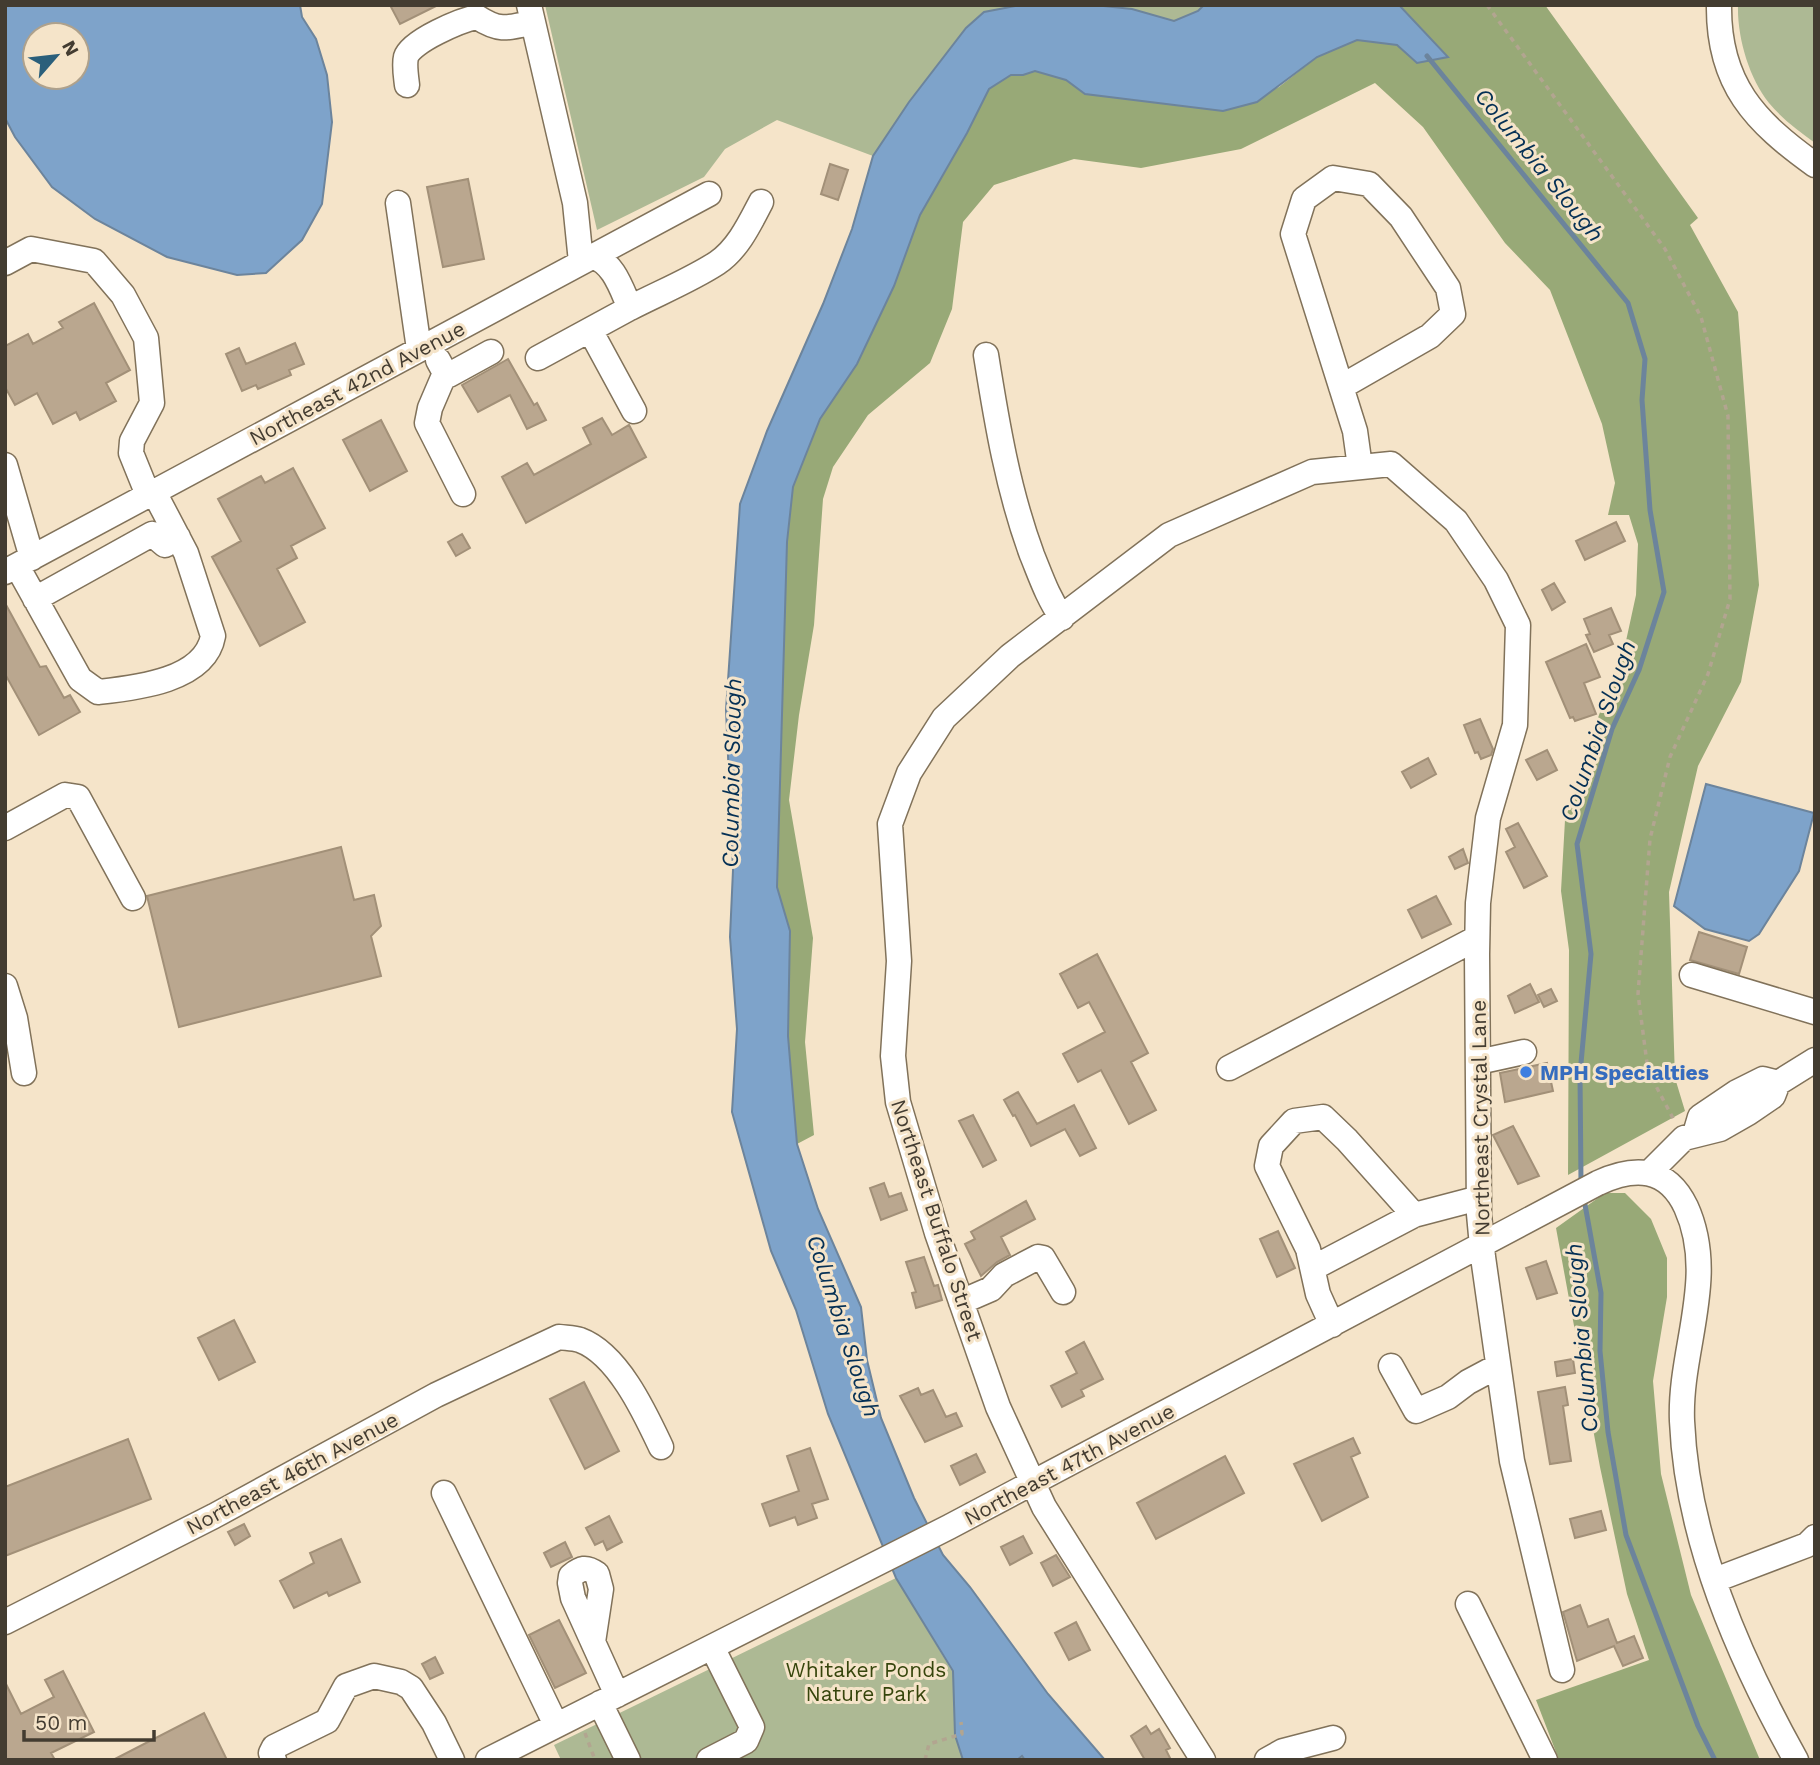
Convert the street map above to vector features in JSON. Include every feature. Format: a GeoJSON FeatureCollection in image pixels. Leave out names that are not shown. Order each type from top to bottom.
{"type":"FeatureCollection","features":[{"type":"Feature","properties":{"kind":"street"},"geometry":{"type":"LineString","coordinates":[[1719,5],[1725,53],[1731,75],[1743,98],[1777,138],[1815,165]]}},
{"type":"Feature","properties":{"kind":"street"},"geometry":{"type":"LineString","coordinates":[[407,85],[405,59],[411,48],[463,20],[477,17],[492,27],[508,28],[531,13],[586,259],[603,259],[609,265],[630,308]]}},
{"type":"Feature","properties":{"kind":"street"},"geometry":{"type":"LineString","coordinates":[[1341,387],[1430,336],[1452,314],[1448,288],[1401,217],[1369,184],[1334,178],[1304,199],[1293,234],[1341,387],[1355,431],[1360,467]]}},
{"type":"Feature","properties":{"kind":"street","name":"Northeast 42nd Avenue"},"geometry":{"type":"LineString","coordinates":[[18,566],[709,194]]}},
{"type":"Feature","properties":{"kind":"street"},"geometry":{"type":"LineString","coordinates":[[538,358],[719,262],[743,233],[761,202]]}},
{"type":"Feature","properties":{"kind":"street"},"geometry":{"type":"LineString","coordinates":[[398,203],[424,346],[449,375],[491,352]]}},
{"type":"Feature","properties":{"kind":"street"},"geometry":{"type":"LineString","coordinates":[[5,263],[31,248],[94,261],[123,295],[146,338],[152,403],[132,441],[131,453],[151,494],[186,553],[213,636],[211,649],[193,668],[142,687],[98,692],[80,679],[18,566],[5,465]]}},
{"type":"Feature","properties":{"kind":"street"},"geometry":{"type":"LineString","coordinates":[[590,330],[634,411]]}},
{"type":"Feature","properties":{"kind":"street"},"geometry":{"type":"LineString","coordinates":[[986,355],[1000,445],[1019,519],[1049,599],[1062,618]]}},
{"type":"Feature","properties":{"kind":"street"},"geometry":{"type":"LineString","coordinates":[[445,373],[430,408],[427,423],[463,494]]}},
{"type":"Feature","properties":{"kind":"street","name":"Northeast Buffalo Street"},"geometry":{"type":"LineString","coordinates":[[1203,1760],[1032,1484],[1005,1424],[937,1233],[898,1102],[894,1077],[893,1035],[900,961],[890,824],[909,773],[944,718],[1010,656],[1169,535],[1312,472],[1391,464],[1456,522],[1489,570]]}},
{"type":"Feature","properties":{"kind":"street"},"geometry":{"type":"LineString","coordinates":[[34,599],[152,534],[164,545],[178,537]]}},
{"type":"Feature","properties":{"kind":"street","name":"Northeast Crystal Lane"},"geometry":{"type":"LineString","coordinates":[[1489,570],[1518,625],[1515,725],[1488,818],[1478,903],[1479,1198],[1482,1245],[1516,1482],[1562,1670]]}},
{"type":"Feature","properties":{"kind":"street"},"geometry":{"type":"LineString","coordinates":[[5,828],[65,795],[78,797],[133,898]]}},
{"type":"Feature","properties":{"kind":"street"},"geometry":{"type":"LineString","coordinates":[[1229,1068],[1477,938]]}},
{"type":"Feature","properties":{"kind":"street"},"geometry":{"type":"LineString","coordinates":[[1692,975],[1815,1012]]}},
{"type":"Feature","properties":{"kind":"street"},"geometry":{"type":"LineString","coordinates":[[5,986],[15,1018],[24,1073]]}},
{"type":"Feature","properties":{"kind":"street"},"geometry":{"type":"LineString","coordinates":[[1478,1062],[1524,1052]]}},
{"type":"Feature","properties":{"kind":"street"},"geometry":{"type":"LineString","coordinates":[[1796,1760],[1751,1671],[1702,1539],[1691,1493],[1682,1420],[1684,1373],[1699,1281],[1698,1247],[1690,1217],[1678,1192],[1670,1182],[1649,1173],[1689,1136],[1720,1129],[1773,1096],[1778,1083],[1814,1058]]}},
{"type":"Feature","properties":{"kind":"street"},"geometry":{"type":"LineString","coordinates":[[1332,1325],[1318,1294],[1308,1249],[1267,1166],[1271,1146],[1294,1121],[1323,1117],[1414,1215]]}},
{"type":"Feature","properties":{"kind":"street","name":"Northeast 47th Avenue"},"geometry":{"type":"LineString","coordinates":[[488,1760],[1032,1484],[1598,1183],[1622,1174],[1649,1173]]}},
{"type":"Feature","properties":{"kind":"street"},"geometry":{"type":"LineString","coordinates":[[1312,1268],[1414,1215],[1479,1198]]}},
{"type":"Feature","properties":{"kind":"street"},"geometry":{"type":"LineString","coordinates":[[961,1302],[991,1289],[1003,1275],[1038,1258],[1044,1258],[1063,1292]]}},
{"type":"Feature","properties":{"kind":"street","name":"Northeast 46th Avenue"},"geometry":{"type":"LineString","coordinates":[[5,1622],[215,1516],[436,1395],[559,1336],[581,1340],[602,1354],[619,1373],[642,1407],[661,1447]]}},
{"type":"Feature","properties":{"kind":"street"},"geometry":{"type":"LineString","coordinates":[[1391,1366],[1416,1411],[1448,1398],[1468,1382],[1498,1366]]}},
{"type":"Feature","properties":{"kind":"street"},"geometry":{"type":"LineString","coordinates":[[444,1493],[566,1720]]}},
{"type":"Feature","properties":{"kind":"street"},"geometry":{"type":"LineString","coordinates":[[1715,1580],[1812,1543]]}},
{"type":"Feature","properties":{"kind":"street"},"geometry":{"type":"LineString","coordinates":[[1468,1604],[1545,1760]]}},
{"type":"Feature","properties":{"kind":"street"},"geometry":{"type":"LineString","coordinates":[[593,1642],[628,1760]]}},
{"type":"Feature","properties":{"kind":"street"},"geometry":{"type":"LineString","coordinates":[[709,1760],[746,1741],[752,1727],[712,1647]]}},
{"type":"Feature","properties":{"kind":"street"},"geometry":{"type":"LineString","coordinates":[[274,1760],[271,1753],[274,1747],[327,1721],[346,1686],[374,1676],[401,1682],[411,1688],[434,1723],[452,1760]]}},
{"type":"Feature","properties":{"kind":"street"},"geometry":{"type":"LineString","coordinates":[[1267,1760],[1283,1751],[1333,1738]]}},
{"type":"Feature","properties":{"kind":"path"},"geometry":{"type":"LineString","coordinates":[[1487,5],[1665,249],[1701,317],[1728,416],[1730,599],[1708,674],[1670,757],[1650,839],[1638,994],[1648,1071],[1689,1136]]}},
{"type":"Feature","properties":{"kind":"path"},"geometry":{"type":"LineString","coordinates":[[566,1720],[587,1735],[595,1760]]}},
{"type":"Feature","properties":{"kind":"path"},"geometry":{"type":"LineString","coordinates":[[925,1760],[929,1744],[962,1734],[961,1722]]}},
{"type":"Feature","properties":{"kind":"green space"},"geometry":{"type":"Polygon","coordinates":[[[545,5],[1021,5],[984,12],[966,28],[909,102],[873,156],[777,120],[725,149],[704,177],[597,230],[545,5]]]}},
{"type":"Feature","properties":{"kind":"green space"},"geometry":{"type":"Polygon","coordinates":[[[1094,5],[1204,5],[1198,11],[1174,21],[1132,9],[1094,5]]]}},
{"type":"Feature","properties":{"kind":"green space"},"geometry":{"type":"Polygon","coordinates":[[[1399,5],[1545,5],[1698,218],[1690,225],[1738,312],[1759,585],[1741,682],[1698,766],[1669,892],[1675,1078],[1685,1111],[1568,1175],[1569,950],[1561,891],[1565,820],[1626,641],[1636,595],[1638,544],[1629,515],[1608,515],[1615,483],[1602,424],[1550,290],[1505,243],[1423,127],[1375,83],[1241,149],[1141,168],[1074,159],[994,185],[963,222],[952,309],[930,363],[868,415],[833,467],[823,499],[814,625],[799,715],[789,800],[813,938],[805,1042],[814,1135],[797,1144],[788,1036],[788,987],[777,887],[787,542],[793,487],[820,419],[857,364],[894,286],[920,215],[989,89],[1011,75],[1035,71],[1066,80],[1085,94],[1223,111],[1279,87],[1317,57],[1357,40],[1397,45],[1417,63],[1448,57],[1399,5]]]}},
{"type":"Feature","properties":{"kind":"green space"},"geometry":{"type":"Polygon","coordinates":[[[1738,5],[1815,5],[1815,143],[1774,109],[1762,93],[1750,69],[1742,43],[1738,5]]]}},
{"type":"Feature","properties":{"kind":"green space"},"geometry":{"type":"Polygon","coordinates":[[[1605,1193],[1625,1193],[1651,1219],[1667,1258],[1667,1297],[1653,1381],[1661,1474],[1691,1595],[1760,1760],[1559,1760],[1536,1700],[1649,1660],[1627,1594],[1600,1467],[1556,1228],[1605,1193]]]}},
{"type":"Feature","properties":{"kind":"green space","name":"Whitaker Ponds Nature Park"},"geometry":{"type":"Polygon","coordinates":[[[896,1578],[975,1709],[1025,1760],[561,1760],[554,1745],[896,1578]]]}},
{"type":"Feature","properties":{"kind":"water"},"geometry":{"type":"Polygon","coordinates":[[[5,5],[300,5],[302,17],[316,39],[327,75],[332,122],[322,204],[302,240],[266,273],[237,275],[167,257],[95,219],[52,187],[15,137],[5,118],[5,5]]]}},
{"type":"Feature","properties":{"kind":"water"},"geometry":{"type":"Polygon","coordinates":[[[1021,5],[1094,5],[1132,9],[1174,21],[1198,11],[1204,5],[1399,5],[1448,57],[1417,63],[1397,45],[1357,40],[1317,57],[1257,102],[1223,111],[1085,94],[1066,80],[1035,71],[1011,75],[989,89],[920,215],[894,286],[857,364],[820,419],[793,487],[787,542],[777,887],[790,931],[788,1036],[797,1144],[818,1209],[861,1307],[867,1360],[881,1418],[914,1498],[943,1555],[970,1587],[1048,1694],[1105,1760],[1025,1760],[1022,1756],[1017,1760],[963,1760],[955,1735],[953,1671],[896,1578],[828,1414],[796,1310],[771,1251],[732,1112],[737,1029],[730,937],[733,870],[726,710],[740,504],[767,431],[823,304],[852,229],[873,156],[909,102],[966,28],[984,12],[1021,5]]]}},
{"type":"Feature","properties":{"kind":"water"},"geometry":{"type":"Polygon","coordinates":[[[1706,784],[1814,813],[1799,871],[1759,934],[1749,941],[1705,929],[1674,906],[1706,784]]]}},
{"type":"Feature","properties":{"kind":"building"},"geometry":{"type":"Polygon","coordinates":[[[390,5],[438,5],[400,24],[390,5]]]}},
{"type":"Feature","properties":{"kind":"building"},"geometry":{"type":"Polygon","coordinates":[[[830,164],[848,170],[838,200],[821,194],[830,164]]]}},
{"type":"Feature","properties":{"kind":"building"},"geometry":{"type":"Polygon","coordinates":[[[468,179],[484,259],[443,267],[427,187],[468,179]]]}},
{"type":"Feature","properties":{"kind":"building"},"geometry":{"type":"Polygon","coordinates":[[[94,303],[130,370],[106,383],[116,401],[80,420],[76,412],[53,424],[37,393],[15,405],[5,387],[5,346],[28,334],[33,344],[63,328],[59,322],[94,303]]]}},
{"type":"Feature","properties":{"kind":"building"},"geometry":{"type":"Polygon","coordinates":[[[295,343],[304,364],[289,370],[291,375],[258,389],[256,385],[242,391],[226,354],[239,348],[246,364],[295,343]]]}},
{"type":"Feature","properties":{"kind":"building"},"geometry":{"type":"Polygon","coordinates":[[[508,359],[534,405],[537,403],[546,420],[527,429],[510,395],[478,412],[462,385],[508,359]]]}},
{"type":"Feature","properties":{"kind":"building"},"geometry":{"type":"Polygon","coordinates":[[[602,418],[612,435],[629,425],[646,457],[526,523],[502,477],[527,463],[534,475],[591,444],[583,428],[602,418]]]}},
{"type":"Feature","properties":{"kind":"building"},"geometry":{"type":"Polygon","coordinates":[[[381,420],[407,471],[370,491],[343,440],[381,420]]]}},
{"type":"Feature","properties":{"kind":"building"},"geometry":{"type":"Polygon","coordinates":[[[293,468],[325,528],[291,546],[297,558],[277,569],[305,622],[260,646],[212,557],[241,541],[218,499],[261,476],[265,483],[293,468]]]}},
{"type":"Feature","properties":{"kind":"building"},"geometry":{"type":"Polygon","coordinates":[[[1616,522],[1625,541],[1585,560],[1576,541],[1616,522]]]}},
{"type":"Feature","properties":{"kind":"building"},"geometry":{"type":"Polygon","coordinates":[[[462,534],[470,548],[456,556],[448,542],[462,534]]]}},
{"type":"Feature","properties":{"kind":"building"},"geometry":{"type":"Polygon","coordinates":[[[1554,583],[1565,602],[1552,610],[1542,590],[1554,583]]]}},
{"type":"Feature","properties":{"kind":"building"},"geometry":{"type":"Polygon","coordinates":[[[5,603],[40,667],[46,666],[64,698],[70,695],[80,712],[39,735],[5,674],[5,603]]]}},
{"type":"Feature","properties":{"kind":"building"},"geometry":{"type":"Polygon","coordinates":[[[1611,608],[1621,631],[1609,635],[1613,644],[1594,652],[1586,635],[1590,634],[1584,619],[1611,608]]]}},
{"type":"Feature","properties":{"kind":"building"},"geometry":{"type":"Polygon","coordinates":[[[1586,644],[1600,677],[1584,683],[1596,714],[1575,721],[1573,717],[1570,718],[1546,662],[1586,644]]]}},
{"type":"Feature","properties":{"kind":"building"},"geometry":{"type":"Polygon","coordinates":[[[1480,719],[1493,749],[1491,755],[1481,759],[1478,752],[1475,753],[1464,725],[1480,719]]]}},
{"type":"Feature","properties":{"kind":"building"},"geometry":{"type":"Polygon","coordinates":[[[1547,750],[1557,770],[1537,780],[1526,760],[1547,750]]]}},
{"type":"Feature","properties":{"kind":"building"},"geometry":{"type":"Polygon","coordinates":[[[1428,758],[1436,774],[1411,788],[1402,772],[1428,758]]]}},
{"type":"Feature","properties":{"kind":"building"},"geometry":{"type":"Polygon","coordinates":[[[1518,823],[1547,876],[1524,888],[1506,852],[1515,847],[1506,829],[1518,823]]]}},
{"type":"Feature","properties":{"kind":"building"},"geometry":{"type":"Polygon","coordinates":[[[341,847],[354,900],[374,895],[381,926],[371,936],[381,976],[179,1027],[147,896],[341,847]]]}},
{"type":"Feature","properties":{"kind":"building"},"geometry":{"type":"Polygon","coordinates":[[[1463,849],[1468,863],[1455,869],[1449,857],[1463,849]]]}},
{"type":"Feature","properties":{"kind":"building"},"geometry":{"type":"Polygon","coordinates":[[[1436,896],[1451,924],[1422,938],[1408,910],[1436,896]]]}},
{"type":"Feature","properties":{"kind":"building"},"geometry":{"type":"Polygon","coordinates":[[[1699,932],[1747,947],[1739,974],[1690,960],[1699,932]]]}},
{"type":"Feature","properties":{"kind":"building"},"geometry":{"type":"Polygon","coordinates":[[[1097,954],[1148,1053],[1131,1062],[1156,1110],[1129,1124],[1101,1070],[1078,1082],[1063,1054],[1105,1032],[1089,1002],[1078,1008],[1060,974],[1097,954]]]}},
{"type":"Feature","properties":{"kind":"building"},"geometry":{"type":"Polygon","coordinates":[[[1530,984],[1539,1002],[1515,1013],[1508,996],[1530,984]]]}},
{"type":"Feature","properties":{"kind":"building"},"geometry":{"type":"Polygon","coordinates":[[[1551,989],[1557,1001],[1544,1007],[1538,995],[1551,989]]]}},
{"type":"Feature","properties":{"kind":"building"},"geometry":{"type":"Polygon","coordinates":[[[1547,1063],[1553,1091],[1505,1102],[1500,1073],[1547,1063]]]}},
{"type":"Feature","properties":{"kind":"building"},"geometry":{"type":"Polygon","coordinates":[[[1018,1092],[1037,1124],[1074,1105],[1096,1148],[1080,1156],[1065,1129],[1031,1146],[1004,1100],[1018,1092]]]}},
{"type":"Feature","properties":{"kind":"building"},"geometry":{"type":"Polygon","coordinates":[[[973,1115],[996,1160],[983,1167],[959,1121],[973,1115]]]}},
{"type":"Feature","properties":{"kind":"building"},"geometry":{"type":"Polygon","coordinates":[[[1513,1126],[1539,1176],[1518,1184],[1493,1135],[1513,1126]]]}},
{"type":"Feature","properties":{"kind":"building"},"geometry":{"type":"Polygon","coordinates":[[[884,1183],[889,1197],[901,1193],[907,1210],[881,1220],[870,1188],[884,1183]]]}},
{"type":"Feature","properties":{"kind":"building"},"geometry":{"type":"Polygon","coordinates":[[[1026,1201],[1035,1219],[1001,1237],[1010,1255],[981,1276],[965,1244],[975,1239],[971,1232],[1026,1201]]]}},
{"type":"Feature","properties":{"kind":"building"},"geometry":{"type":"Polygon","coordinates":[[[1278,1231],[1295,1268],[1277,1277],[1260,1239],[1278,1231]]]}},
{"type":"Feature","properties":{"kind":"building"},"geometry":{"type":"Polygon","coordinates":[[[924,1257],[934,1286],[938,1285],[942,1300],[916,1308],[912,1293],[916,1292],[906,1262],[924,1257]]]}},
{"type":"Feature","properties":{"kind":"building"},"geometry":{"type":"Polygon","coordinates":[[[1546,1261],[1557,1293],[1537,1299],[1526,1268],[1546,1261]]]}},
{"type":"Feature","properties":{"kind":"building"},"geometry":{"type":"Polygon","coordinates":[[[234,1320],[255,1362],[219,1380],[198,1338],[234,1320]]]}},
{"type":"Feature","properties":{"kind":"building"},"geometry":{"type":"Polygon","coordinates":[[[1084,1342],[1103,1379],[1081,1390],[1084,1396],[1062,1407],[1051,1386],[1077,1373],[1066,1352],[1084,1342]]]}},
{"type":"Feature","properties":{"kind":"building"},"geometry":{"type":"Polygon","coordinates":[[[1573,1359],[1575,1373],[1557,1376],[1555,1362],[1573,1359]]]}},
{"type":"Feature","properties":{"kind":"building"},"geometry":{"type":"Polygon","coordinates":[[[584,1382],[619,1451],[585,1469],[550,1399],[584,1382]]]}},
{"type":"Feature","properties":{"kind":"building"},"geometry":{"type":"Polygon","coordinates":[[[1565,1387],[1568,1405],[1563,1406],[1571,1461],[1550,1464],[1538,1392],[1565,1387]]]}},
{"type":"Feature","properties":{"kind":"building"},"geometry":{"type":"Polygon","coordinates":[[[918,1388],[921,1395],[933,1390],[946,1417],[956,1413],[962,1426],[925,1442],[900,1396],[918,1388]]]}},
{"type":"Feature","properties":{"kind":"building"},"geometry":{"type":"Polygon","coordinates":[[[1353,1438],[1360,1453],[1351,1457],[1368,1497],[1322,1521],[1294,1464],[1353,1438]]]}},
{"type":"Feature","properties":{"kind":"building"},"geometry":{"type":"Polygon","coordinates":[[[128,1439],[151,1499],[5,1556],[5,1487],[128,1439]]]}},
{"type":"Feature","properties":{"kind":"building"},"geometry":{"type":"Polygon","coordinates":[[[810,1448],[828,1499],[812,1504],[817,1518],[798,1525],[795,1517],[770,1526],[762,1504],[799,1491],[787,1456],[810,1448]]]}},
{"type":"Feature","properties":{"kind":"building"},"geometry":{"type":"Polygon","coordinates":[[[976,1454],[985,1472],[960,1485],[951,1466],[976,1454]]]}},
{"type":"Feature","properties":{"kind":"building"},"geometry":{"type":"Polygon","coordinates":[[[1225,1456],[1244,1493],[1156,1539],[1137,1503],[1225,1456]]]}},
{"type":"Feature","properties":{"kind":"building"},"geometry":{"type":"Polygon","coordinates":[[[1601,1511],[1606,1530],[1575,1538],[1570,1519],[1601,1511]]]}},
{"type":"Feature","properties":{"kind":"building"},"geometry":{"type":"Polygon","coordinates":[[[609,1516],[622,1542],[607,1550],[603,1541],[595,1545],[586,1528],[609,1516]]]}},
{"type":"Feature","properties":{"kind":"building"},"geometry":{"type":"Polygon","coordinates":[[[244,1524],[250,1536],[235,1545],[228,1532],[244,1524]]]}},
{"type":"Feature","properties":{"kind":"building"},"geometry":{"type":"Polygon","coordinates":[[[1023,1536],[1032,1553],[1010,1565],[1001,1547],[1023,1536]]]}},
{"type":"Feature","properties":{"kind":"building"},"geometry":{"type":"Polygon","coordinates":[[[341,1539],[360,1582],[329,1596],[327,1592],[294,1608],[280,1581],[314,1563],[310,1553],[341,1539]]]}},
{"type":"Feature","properties":{"kind":"building"},"geometry":{"type":"Polygon","coordinates":[[[565,1542],[572,1557],[551,1567],[544,1553],[565,1542]]]}},
{"type":"Feature","properties":{"kind":"building"},"geometry":{"type":"Polygon","coordinates":[[[1056,1555],[1070,1577],[1053,1586],[1041,1563],[1056,1555]]]}},
{"type":"Feature","properties":{"kind":"building"},"geometry":{"type":"Polygon","coordinates":[[[1580,1605],[1588,1627],[1608,1619],[1617,1643],[1634,1636],[1643,1658],[1623,1666],[1614,1646],[1577,1661],[1563,1612],[1580,1605]]]}},
{"type":"Feature","properties":{"kind":"building"},"geometry":{"type":"Polygon","coordinates":[[[559,1620],[586,1673],[555,1688],[529,1635],[559,1620]]]}},
{"type":"Feature","properties":{"kind":"building"},"geometry":{"type":"Polygon","coordinates":[[[1076,1622],[1090,1650],[1069,1660],[1055,1633],[1076,1622]]]}},
{"type":"Feature","properties":{"kind":"building"},"geometry":{"type":"Polygon","coordinates":[[[435,1657],[443,1673],[430,1679],[422,1664],[435,1657]]]}},
{"type":"Feature","properties":{"kind":"building"},"geometry":{"type":"Polygon","coordinates":[[[63,1671],[94,1732],[51,1753],[55,1760],[5,1760],[5,1682],[21,1714],[54,1697],[45,1680],[63,1671]]]}},
{"type":"Feature","properties":{"kind":"building"},"geometry":{"type":"Polygon","coordinates":[[[204,1713],[227,1760],[113,1760],[204,1713]]]}},
{"type":"Feature","properties":{"kind":"building"},"geometry":{"type":"Polygon","coordinates":[[[1146,1726],[1151,1734],[1159,1729],[1170,1748],[1166,1750],[1171,1760],[1145,1760],[1131,1736],[1146,1726]]]}},
{"type":"Feature","properties":{"kind":"waterway","name":"Columbia Slough"},"geometry":{"type":"LineString","coordinates":[[1427,56],[1628,303],[1645,359],[1642,400],[1650,510],[1664,592],[1639,670],[1612,729],[1577,844],[1591,954],[1580,1074],[1581,1182]]}},
{"type":"Feature","properties":{"kind":"waterway","name":"Columbia Slough"},"geometry":{"type":"LineString","coordinates":[[1584,1199],[1601,1293],[1600,1351],[1608,1432],[1626,1535],[1698,1726],[1715,1760]]}},
{"type":"Feature","properties":{"kind":"place","name":"MPH Specialties"},"geometry":{"type":"Point","coordinates":[1526,1072]}}]}
